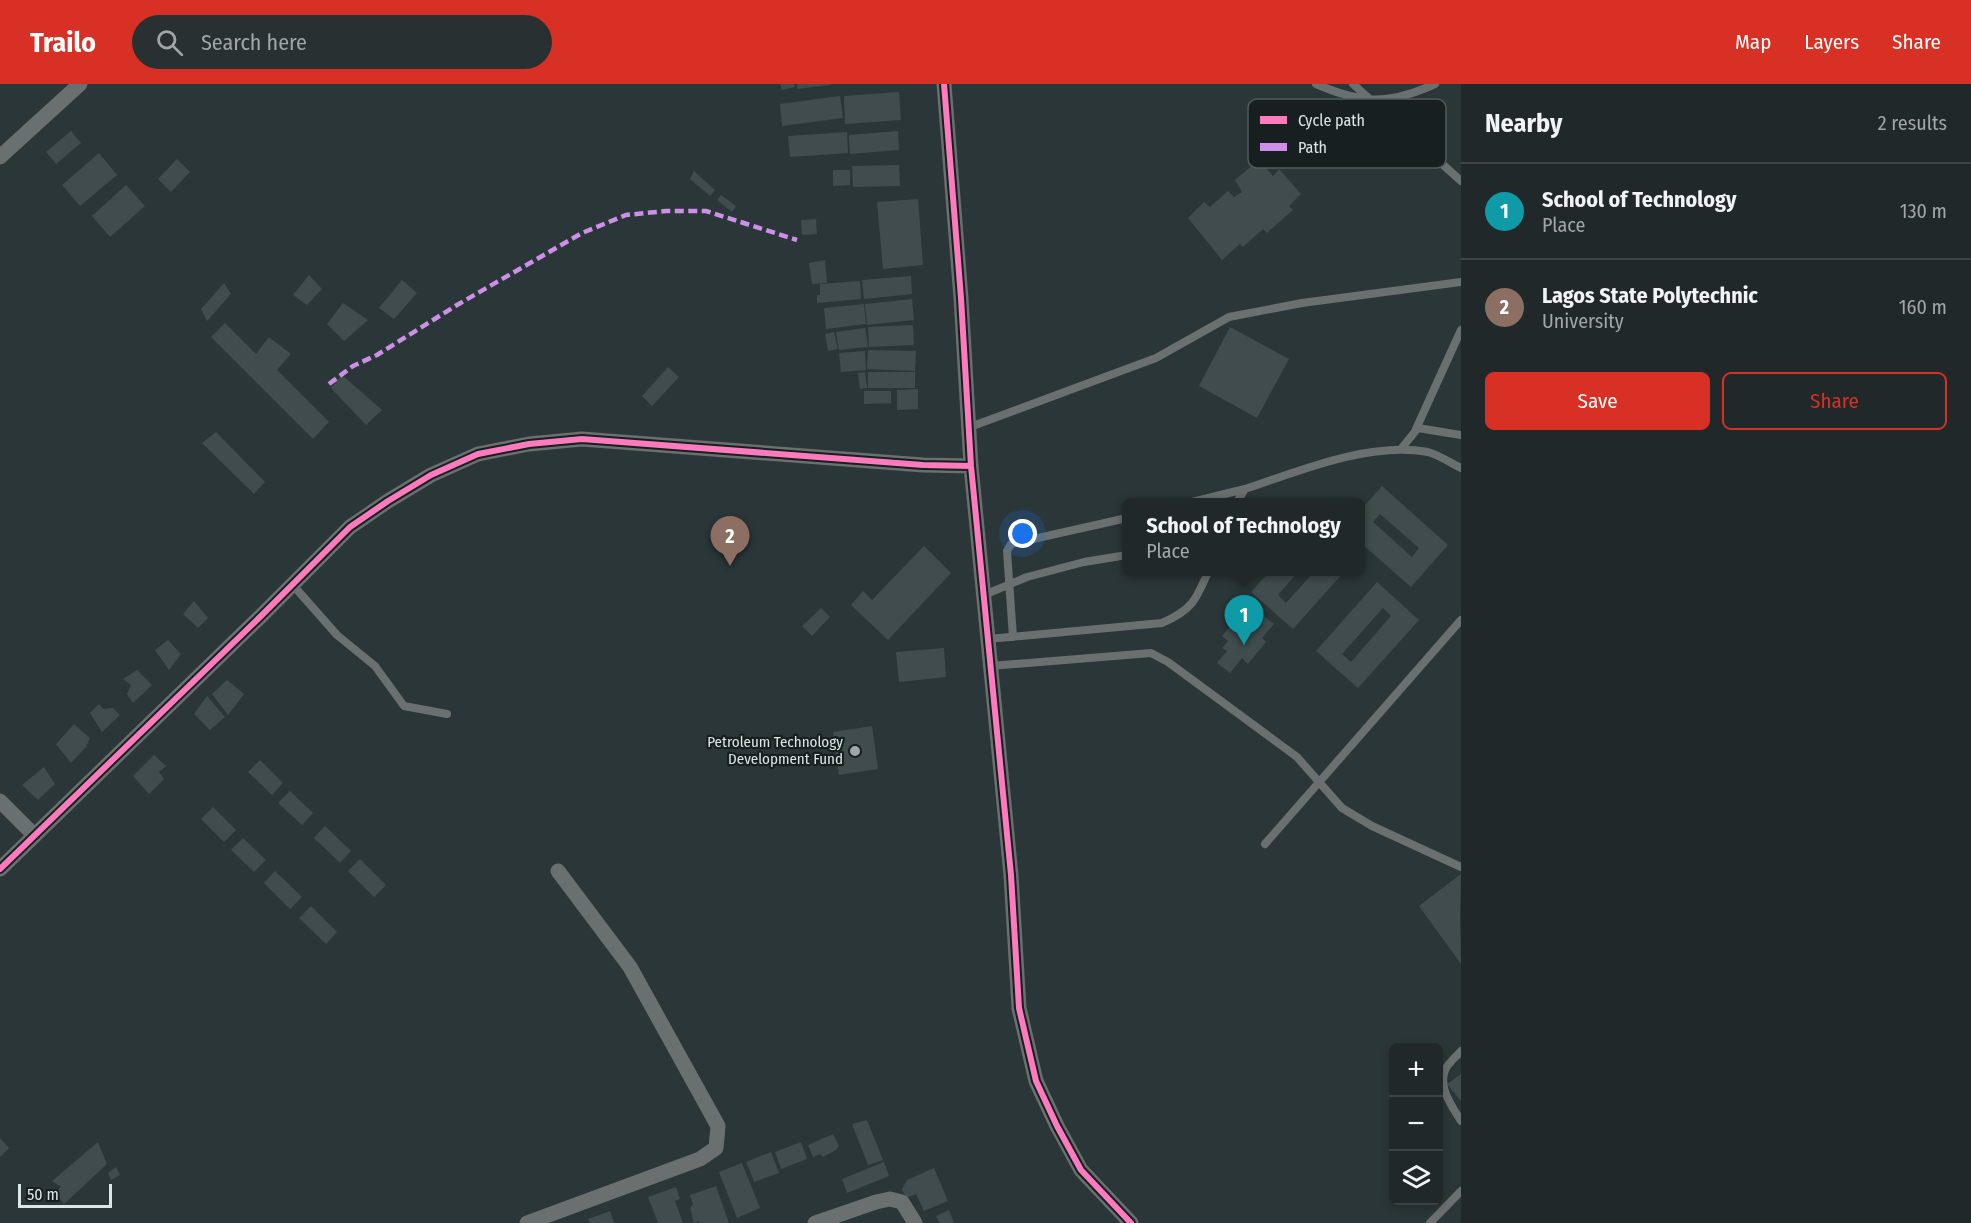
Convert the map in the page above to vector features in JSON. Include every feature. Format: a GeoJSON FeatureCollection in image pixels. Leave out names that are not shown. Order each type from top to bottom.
{"type":"FeatureCollection","features":[{"type":"Feature","properties":{"kind":"street"},"geometry":{"type":"LineString","coordinates":[[0,157],[80,84]]}},
{"type":"Feature","properties":{"kind":"street"},"geometry":{"type":"LineString","coordinates":[[944,84],[962,298],[971,466],[1011,874],[1019,1008],[1036,1081],[1081,1170],[1131,1223]]}},
{"type":"Feature","properties":{"kind":"street"},"geometry":{"type":"LineString","coordinates":[[0,869],[350,526],[431,475],[478,454],[529,444],[582,439],[923,465],[971,466]]}},
{"type":"Feature","properties":{"kind":"street"},"geometry":{"type":"LineString","coordinates":[[0,801],[34,835]]}},
{"type":"Feature","properties":{"kind":"street"},"geometry":{"type":"LineString","coordinates":[[527,1223],[700,1160],[716,1149],[718,1126],[630,967],[558,871]]}},
{"type":"Feature","properties":{"kind":"street"},"geometry":{"type":"LineString","coordinates":[[814,1223],[890,1199],[902,1202],[915,1223]]}},
{"type":"Feature","properties":{"kind":"lane"},"geometry":{"type":"LineString","coordinates":[[1316,84],[1344,96],[1365,99]]}},
{"type":"Feature","properties":{"kind":"lane"},"geometry":{"type":"LineString","coordinates":[[1353,84],[1371,99]]}},
{"type":"Feature","properties":{"kind":"lane"},"geometry":{"type":"LineString","coordinates":[[1378,99],[1419,92],[1435,84]]}},
{"type":"Feature","properties":{"kind":"lane"},"geometry":{"type":"LineString","coordinates":[[1446,167],[1461,181]]}},
{"type":"Feature","properties":{"kind":"lane"},"geometry":{"type":"LineString","coordinates":[[970,427],[1156,358],[1229,317],[1302,303],[1461,282]]}},
{"type":"Feature","properties":{"kind":"lane"},"geometry":{"type":"LineString","coordinates":[[1401,449],[1416,429],[1461,330]]}},
{"type":"Feature","properties":{"kind":"lane"},"geometry":{"type":"LineString","coordinates":[[1416,429],[1421,427],[1450,435],[1461,435]]}},
{"type":"Feature","properties":{"kind":"lane"},"geometry":{"type":"LineString","coordinates":[[1208,498],[1245,489],[1337,458],[1401,449],[1430,453],[1461,468]]}},
{"type":"Feature","properties":{"kind":"lane"},"geometry":{"type":"LineString","coordinates":[[1239,498],[1245,489]]}},
{"type":"Feature","properties":{"kind":"lane"},"geometry":{"type":"LineString","coordinates":[[1013,637],[1007,551],[1011,544],[1122,519]]}},
{"type":"Feature","properties":{"kind":"lane"},"geometry":{"type":"LineString","coordinates":[[984,596],[1027,577],[1084,562],[1122,556]]}},
{"type":"Feature","properties":{"kind":"lane"},"geometry":{"type":"LineString","coordinates":[[988,639],[1162,624],[1182,615],[1197,597],[1206,576]]}},
{"type":"Feature","properties":{"kind":"lane"},"geometry":{"type":"LineString","coordinates":[[292,584],[337,635],[375,666],[404,706],[447,714]]}},
{"type":"Feature","properties":{"kind":"lane"},"geometry":{"type":"LineString","coordinates":[[1265,844],[1461,620]]}},
{"type":"Feature","properties":{"kind":"lane"},"geometry":{"type":"LineString","coordinates":[[990,666],[1151,653],[1168,662],[1297,757],[1342,808],[1372,826],[1461,867]]}},
{"type":"Feature","properties":{"kind":"lane"},"geometry":{"type":"LineString","coordinates":[[1461,1051],[1445,1069],[1443,1080],[1444,1089],[1461,1120]]}},
{"type":"Feature","properties":{"kind":"lane"},"geometry":{"type":"LineString","coordinates":[[1430,1223],[1461,1191]]}},
{"type":"Feature","properties":{"kind":"building"},"geometry":{"type":"Polygon","coordinates":[[[780,84],[794,84],[795,87],[782,90],[780,84]]]}},
{"type":"Feature","properties":{"kind":"building"},"geometry":{"type":"Polygon","coordinates":[[[797,84],[830,84],[830,85],[797,89],[797,84]]]}},
{"type":"Feature","properties":{"kind":"building"},"geometry":{"type":"Polygon","coordinates":[[[899,92],[901,120],[845,124],[844,96],[899,92]]]}},
{"type":"Feature","properties":{"kind":"building"},"geometry":{"type":"Polygon","coordinates":[[[840,96],[843,118],[782,126],[780,104],[840,96]]]}},
{"type":"Feature","properties":{"kind":"building"},"geometry":{"type":"Polygon","coordinates":[[[71,131],[81,143],[56,164],[46,152],[71,131]]]}},
{"type":"Feature","properties":{"kind":"building"},"geometry":{"type":"Polygon","coordinates":[[[898,131],[899,150],[850,154],[849,135],[898,131]]]}},
{"type":"Feature","properties":{"kind":"building"},"geometry":{"type":"Polygon","coordinates":[[[847,132],[848,153],[790,157],[788,136],[847,132]]]}},
{"type":"Feature","properties":{"kind":"building"},"geometry":{"type":"Polygon","coordinates":[[[99,153],[117,175],[80,206],[62,185],[99,153]]]}},
{"type":"Feature","properties":{"kind":"building"},"geometry":{"type":"Polygon","coordinates":[[[177,159],[190,172],[171,192],[158,179],[177,159]]]}},
{"type":"Feature","properties":{"kind":"building"},"geometry":{"type":"Polygon","coordinates":[[[899,165],[900,186],[853,187],[852,166],[899,165]]]}},
{"type":"Feature","properties":{"kind":"building"},"geometry":{"type":"Polygon","coordinates":[[[1249,168],[1266,168],[1273,176],[1279,169],[1301,194],[1289,206],[1293,210],[1267,233],[1263,229],[1243,247],[1240,244],[1222,260],[1188,218],[1204,202],[1210,207],[1228,191],[1234,197],[1242,192],[1235,180],[1249,168]]]}},
{"type":"Feature","properties":{"kind":"building"},"geometry":{"type":"Polygon","coordinates":[[[833,170],[850,170],[850,185],[833,186],[833,170]]]}},
{"type":"Feature","properties":{"kind":"building"},"geometry":{"type":"Polygon","coordinates":[[[694,171],[715,190],[710,196],[690,179],[694,171]]]}},
{"type":"Feature","properties":{"kind":"building"},"geometry":{"type":"Polygon","coordinates":[[[126,185],[145,206],[110,237],[92,216],[126,185]]]}},
{"type":"Feature","properties":{"kind":"building"},"geometry":{"type":"Polygon","coordinates":[[[721,195],[736,206],[732,212],[717,200],[721,195]]]}},
{"type":"Feature","properties":{"kind":"building"},"geometry":{"type":"Polygon","coordinates":[[[918,199],[923,265],[883,269],[877,202],[918,199]]]}},
{"type":"Feature","properties":{"kind":"building"},"geometry":{"type":"Polygon","coordinates":[[[816,219],[817,234],[802,235],[801,220],[816,219]]]}},
{"type":"Feature","properties":{"kind":"building"},"geometry":{"type":"Polygon","coordinates":[[[825,260],[827,283],[812,284],[809,263],[825,260]]]}},
{"type":"Feature","properties":{"kind":"building"},"geometry":{"type":"Polygon","coordinates":[[[309,275],[322,289],[307,305],[293,295],[309,275]]]}},
{"type":"Feature","properties":{"kind":"building"},"geometry":{"type":"Polygon","coordinates":[[[911,276],[912,294],[864,299],[862,280],[911,276]]]}},
{"type":"Feature","properties":{"kind":"building"},"geometry":{"type":"Polygon","coordinates":[[[402,280],[417,293],[394,319],[379,308],[402,280]]]}},
{"type":"Feature","properties":{"kind":"building"},"geometry":{"type":"Polygon","coordinates":[[[860,281],[861,299],[817,303],[820,284],[860,281]]]}},
{"type":"Feature","properties":{"kind":"building"},"geometry":{"type":"Polygon","coordinates":[[[224,283],[231,294],[207,321],[201,309],[224,283]]]}},
{"type":"Feature","properties":{"kind":"building"},"geometry":{"type":"Polygon","coordinates":[[[912,299],[914,320],[867,325],[865,304],[912,299]]]}},
{"type":"Feature","properties":{"kind":"building"},"geometry":{"type":"Polygon","coordinates":[[[343,303],[368,320],[344,341],[327,324],[343,303]]]}},
{"type":"Feature","properties":{"kind":"building"},"geometry":{"type":"Polygon","coordinates":[[[864,304],[866,324],[826,329],[824,308],[864,304]]]}},
{"type":"Feature","properties":{"kind":"building"},"geometry":{"type":"Polygon","coordinates":[[[225,323],[256,354],[269,337],[291,354],[277,370],[329,422],[313,439],[211,337],[225,323]]]}},
{"type":"Feature","properties":{"kind":"building"},"geometry":{"type":"Polygon","coordinates":[[[913,325],[914,345],[869,347],[868,327],[913,325]]]}},
{"type":"Feature","properties":{"kind":"building"},"geometry":{"type":"Polygon","coordinates":[[[1230,327],[1289,359],[1257,418],[1199,386],[1230,327]]]}},
{"type":"Feature","properties":{"kind":"building"},"geometry":{"type":"Polygon","coordinates":[[[865,328],[868,347],[839,350],[836,332],[865,328]]]}},
{"type":"Feature","properties":{"kind":"building"},"geometry":{"type":"Polygon","coordinates":[[[834,332],[838,349],[828,351],[825,334],[834,332]]]}},
{"type":"Feature","properties":{"kind":"building"},"geometry":{"type":"Polygon","coordinates":[[[868,350],[916,351],[915,371],[867,369],[868,350]]]}},
{"type":"Feature","properties":{"kind":"building"},"geometry":{"type":"Polygon","coordinates":[[[865,351],[866,370],[841,372],[839,353],[865,351]]]}},
{"type":"Feature","properties":{"kind":"building"},"geometry":{"type":"Polygon","coordinates":[[[668,367],[679,377],[652,406],[642,396],[668,367]]]}},
{"type":"Feature","properties":{"kind":"building"},"geometry":{"type":"Polygon","coordinates":[[[865,372],[867,388],[860,389],[858,373],[865,372]]]}},
{"type":"Feature","properties":{"kind":"building"},"geometry":{"type":"Polygon","coordinates":[[[868,372],[915,372],[915,388],[868,388],[868,372]]]}},
{"type":"Feature","properties":{"kind":"building"},"geometry":{"type":"Polygon","coordinates":[[[342,375],[382,410],[366,425],[331,388],[342,375]]]}},
{"type":"Feature","properties":{"kind":"building"},"geometry":{"type":"Polygon","coordinates":[[[918,389],[918,409],[897,410],[897,390],[918,389]]]}},
{"type":"Feature","properties":{"kind":"building"},"geometry":{"type":"Polygon","coordinates":[[[864,391],[891,391],[891,403],[864,404],[864,391]]]}},
{"type":"Feature","properties":{"kind":"building"},"geometry":{"type":"Polygon","coordinates":[[[216,432],[265,482],[254,494],[202,443],[216,432]]]}},
{"type":"Feature","properties":{"kind":"building"},"geometry":{"type":"Polygon","coordinates":[[[1382,486],[1448,545],[1411,587],[1365,547],[1365,505],[1382,486]],[[1380,514],[1373,522],[1412,557],[1419,548],[1380,514]]]}},
{"type":"Feature","properties":{"kind":"building"},"geometry":{"type":"Polygon","coordinates":[[[924,546],[951,573],[888,640],[851,605],[863,591],[872,600],[924,546]]]}},
{"type":"Feature","properties":{"kind":"building"},"geometry":{"type":"Polygon","coordinates":[[[1265,576],[1295,576],[1278,595],[1286,603],[1310,576],[1340,576],[1293,629],[1251,592],[1265,576]]]}},
{"type":"Feature","properties":{"kind":"building"},"geometry":{"type":"Polygon","coordinates":[[[1377,582],[1419,620],[1358,688],[1316,651],[1377,582]],[[1383,608],[1342,654],[1351,662],[1391,616],[1383,608]]]}},
{"type":"Feature","properties":{"kind":"building"},"geometry":{"type":"Polygon","coordinates":[[[194,601],[208,618],[198,628],[183,614],[194,601]]]}},
{"type":"Feature","properties":{"kind":"building"},"geometry":{"type":"Polygon","coordinates":[[[821,608],[830,617],[812,636],[802,626],[821,608]]]}},
{"type":"Feature","properties":{"kind":"building"},"geometry":{"type":"Polygon","coordinates":[[[1259,612],[1274,624],[1262,638],[1266,642],[1248,664],[1242,658],[1230,673],[1217,663],[1227,651],[1222,648],[1228,641],[1222,636],[1234,621],[1241,626],[1245,621],[1249,625],[1259,612]]]}},
{"type":"Feature","properties":{"kind":"building"},"geometry":{"type":"Polygon","coordinates":[[[168,640],[181,654],[169,670],[155,650],[168,640]]]}},
{"type":"Feature","properties":{"kind":"building"},"geometry":{"type":"Polygon","coordinates":[[[944,648],[946,677],[899,682],[896,652],[944,648]]]}},
{"type":"Feature","properties":{"kind":"building"},"geometry":{"type":"Polygon","coordinates":[[[137,670],[152,685],[133,703],[127,694],[131,685],[123,679],[137,670]]]}},
{"type":"Feature","properties":{"kind":"building"},"geometry":{"type":"Polygon","coordinates":[[[227,680],[244,694],[228,715],[212,694],[227,680]]]}},
{"type":"Feature","properties":{"kind":"building"},"geometry":{"type":"Polygon","coordinates":[[[207,696],[225,717],[210,730],[194,714],[207,696]]]}},
{"type":"Feature","properties":{"kind":"building"},"geometry":{"type":"Polygon","coordinates":[[[99,704],[103,709],[113,708],[120,715],[102,732],[90,713],[99,704]]]}},
{"type":"Feature","properties":{"kind":"building"},"geometry":{"type":"Polygon","coordinates":[[[74,724],[90,738],[86,747],[71,763],[56,744],[74,724]]]}},
{"type":"Feature","properties":{"kind":"building","name":"Petroleum Technology Development Fund"},"geometry":{"type":"Polygon","coordinates":[[[872,726],[878,769],[839,775],[833,732],[872,726]]]}},
{"type":"Feature","properties":{"kind":"building"},"geometry":{"type":"Polygon","coordinates":[[[154,755],[166,766],[159,772],[164,779],[149,794],[133,776],[154,755]]]}},
{"type":"Feature","properties":{"kind":"building"},"geometry":{"type":"Polygon","coordinates":[[[260,760],[283,783],[272,795],[248,772],[260,760]]]}},
{"type":"Feature","properties":{"kind":"building"},"geometry":{"type":"Polygon","coordinates":[[[44,767],[55,784],[38,800],[22,785],[44,767]]]}},
{"type":"Feature","properties":{"kind":"building"},"geometry":{"type":"Polygon","coordinates":[[[290,791],[313,813],[302,825],[278,803],[290,791]]]}},
{"type":"Feature","properties":{"kind":"building"},"geometry":{"type":"Polygon","coordinates":[[[213,807],[236,830],[224,842],[201,819],[213,807]]]}},
{"type":"Feature","properties":{"kind":"building"},"geometry":{"type":"Polygon","coordinates":[[[325,826],[351,851],[340,863],[314,838],[325,826]]]}},
{"type":"Feature","properties":{"kind":"building"},"geometry":{"type":"Polygon","coordinates":[[[243,838],[266,860],[254,872],[231,850],[243,838]]]}},
{"type":"Feature","properties":{"kind":"building"},"geometry":{"type":"Polygon","coordinates":[[[360,859],[386,885],[374,897],[348,871],[360,859]]]}},
{"type":"Feature","properties":{"kind":"building"},"geometry":{"type":"Polygon","coordinates":[[[275,871],[302,897],[290,909],[264,883],[275,871]]]}},
{"type":"Feature","properties":{"kind":"building"},"geometry":{"type":"Polygon","coordinates":[[[1461,874],[1460,912],[1461,964],[1419,906],[1461,874]]]}},
{"type":"Feature","properties":{"kind":"building"},"geometry":{"type":"Polygon","coordinates":[[[311,906],[337,932],[326,944],[299,918],[311,906]]]}},
{"type":"Feature","properties":{"kind":"building"},"geometry":{"type":"Polygon","coordinates":[[[1461,1074],[1461,1101],[1447,1084],[1461,1074]]]}},
{"type":"Feature","properties":{"kind":"building"},"geometry":{"type":"Polygon","coordinates":[[[867,1120],[883,1160],[868,1165],[852,1124],[867,1120]]]}},
{"type":"Feature","properties":{"kind":"building"},"geometry":{"type":"Polygon","coordinates":[[[833,1134],[839,1146],[836,1150],[823,1157],[820,1154],[813,1157],[808,1145],[833,1134]]]}},
{"type":"Feature","properties":{"kind":"building"},"geometry":{"type":"Polygon","coordinates":[[[0,1138],[9,1148],[0,1157],[0,1138]]]}},
{"type":"Feature","properties":{"kind":"building"},"geometry":{"type":"Polygon","coordinates":[[[98,1142],[107,1164],[64,1204],[56,1193],[61,1187],[52,1181],[98,1142]]]}},
{"type":"Feature","properties":{"kind":"building"},"geometry":{"type":"Polygon","coordinates":[[[801,1142],[807,1159],[781,1169],[775,1152],[801,1142]]]}},
{"type":"Feature","properties":{"kind":"building"},"geometry":{"type":"Polygon","coordinates":[[[771,1152],[779,1173],[754,1182],[746,1162],[771,1152]]]}},
{"type":"Feature","properties":{"kind":"building"},"geometry":{"type":"Polygon","coordinates":[[[884,1162],[889,1176],[847,1193],[842,1179],[884,1162]]]}},
{"type":"Feature","properties":{"kind":"building"},"geometry":{"type":"Polygon","coordinates":[[[742,1163],[760,1208],[737,1218],[719,1172],[742,1163]]]}},
{"type":"Feature","properties":{"kind":"building"},"geometry":{"type":"Polygon","coordinates":[[[116,1167],[120,1175],[111,1180],[108,1173],[116,1167]]]}},
{"type":"Feature","properties":{"kind":"building"},"geometry":{"type":"Polygon","coordinates":[[[934,1168],[948,1201],[924,1211],[916,1194],[906,1198],[902,1189],[907,1180],[934,1168]]]}},
{"type":"Feature","properties":{"kind":"building"},"geometry":{"type":"Polygon","coordinates":[[[716,1186],[729,1223],[699,1223],[699,1221],[694,1223],[690,1208],[693,1204],[690,1195],[716,1186]]]}},
{"type":"Feature","properties":{"kind":"building"},"geometry":{"type":"Polygon","coordinates":[[[676,1187],[680,1199],[675,1201],[683,1223],[658,1223],[648,1197],[676,1187]]]}},
{"type":"Feature","properties":{"kind":"building"},"geometry":{"type":"Polygon","coordinates":[[[949,1210],[954,1223],[940,1223],[936,1216],[949,1210]]]}},
{"type":"Feature","properties":{"kind":"building"},"geometry":{"type":"Polygon","coordinates":[[[610,1211],[614,1223],[590,1223],[588,1219],[610,1211]]]}},
{"type":"Feature","properties":{"kind":"marked path"},"geometry":{"type":"LineString","coordinates":[[329,384],[353,366],[377,355],[457,305],[582,233],[626,215],[666,211],[706,211],[797,240]]}},
{"type":"Feature","properties":{"kind":"cycle path"},"geometry":{"type":"LineString","coordinates":[[944,84],[961,298],[971,466],[1011,875],[1019,1008],[1036,1081],[1057,1126],[1081,1170],[1131,1223]]}},
{"type":"Feature","properties":{"kind":"cycle path"},"geometry":{"type":"LineString","coordinates":[[0,869],[350,527],[431,475],[478,454],[529,444],[582,439],[923,465],[971,466]]}},
{"type":"Feature","properties":{"kind":"place","name":"Lagos State Polytechnic"},"geometry":{"type":"Point","coordinates":[730,566]}},
{"type":"Feature","properties":{"kind":"place","name":"School of Technology"},"geometry":{"type":"Point","coordinates":[1244,645]}},
{"type":"Feature","properties":{"kind":"place","name":"Petroleum Technology Development Fund"},"geometry":{"type":"Point","coordinates":[855,751]}}]}
